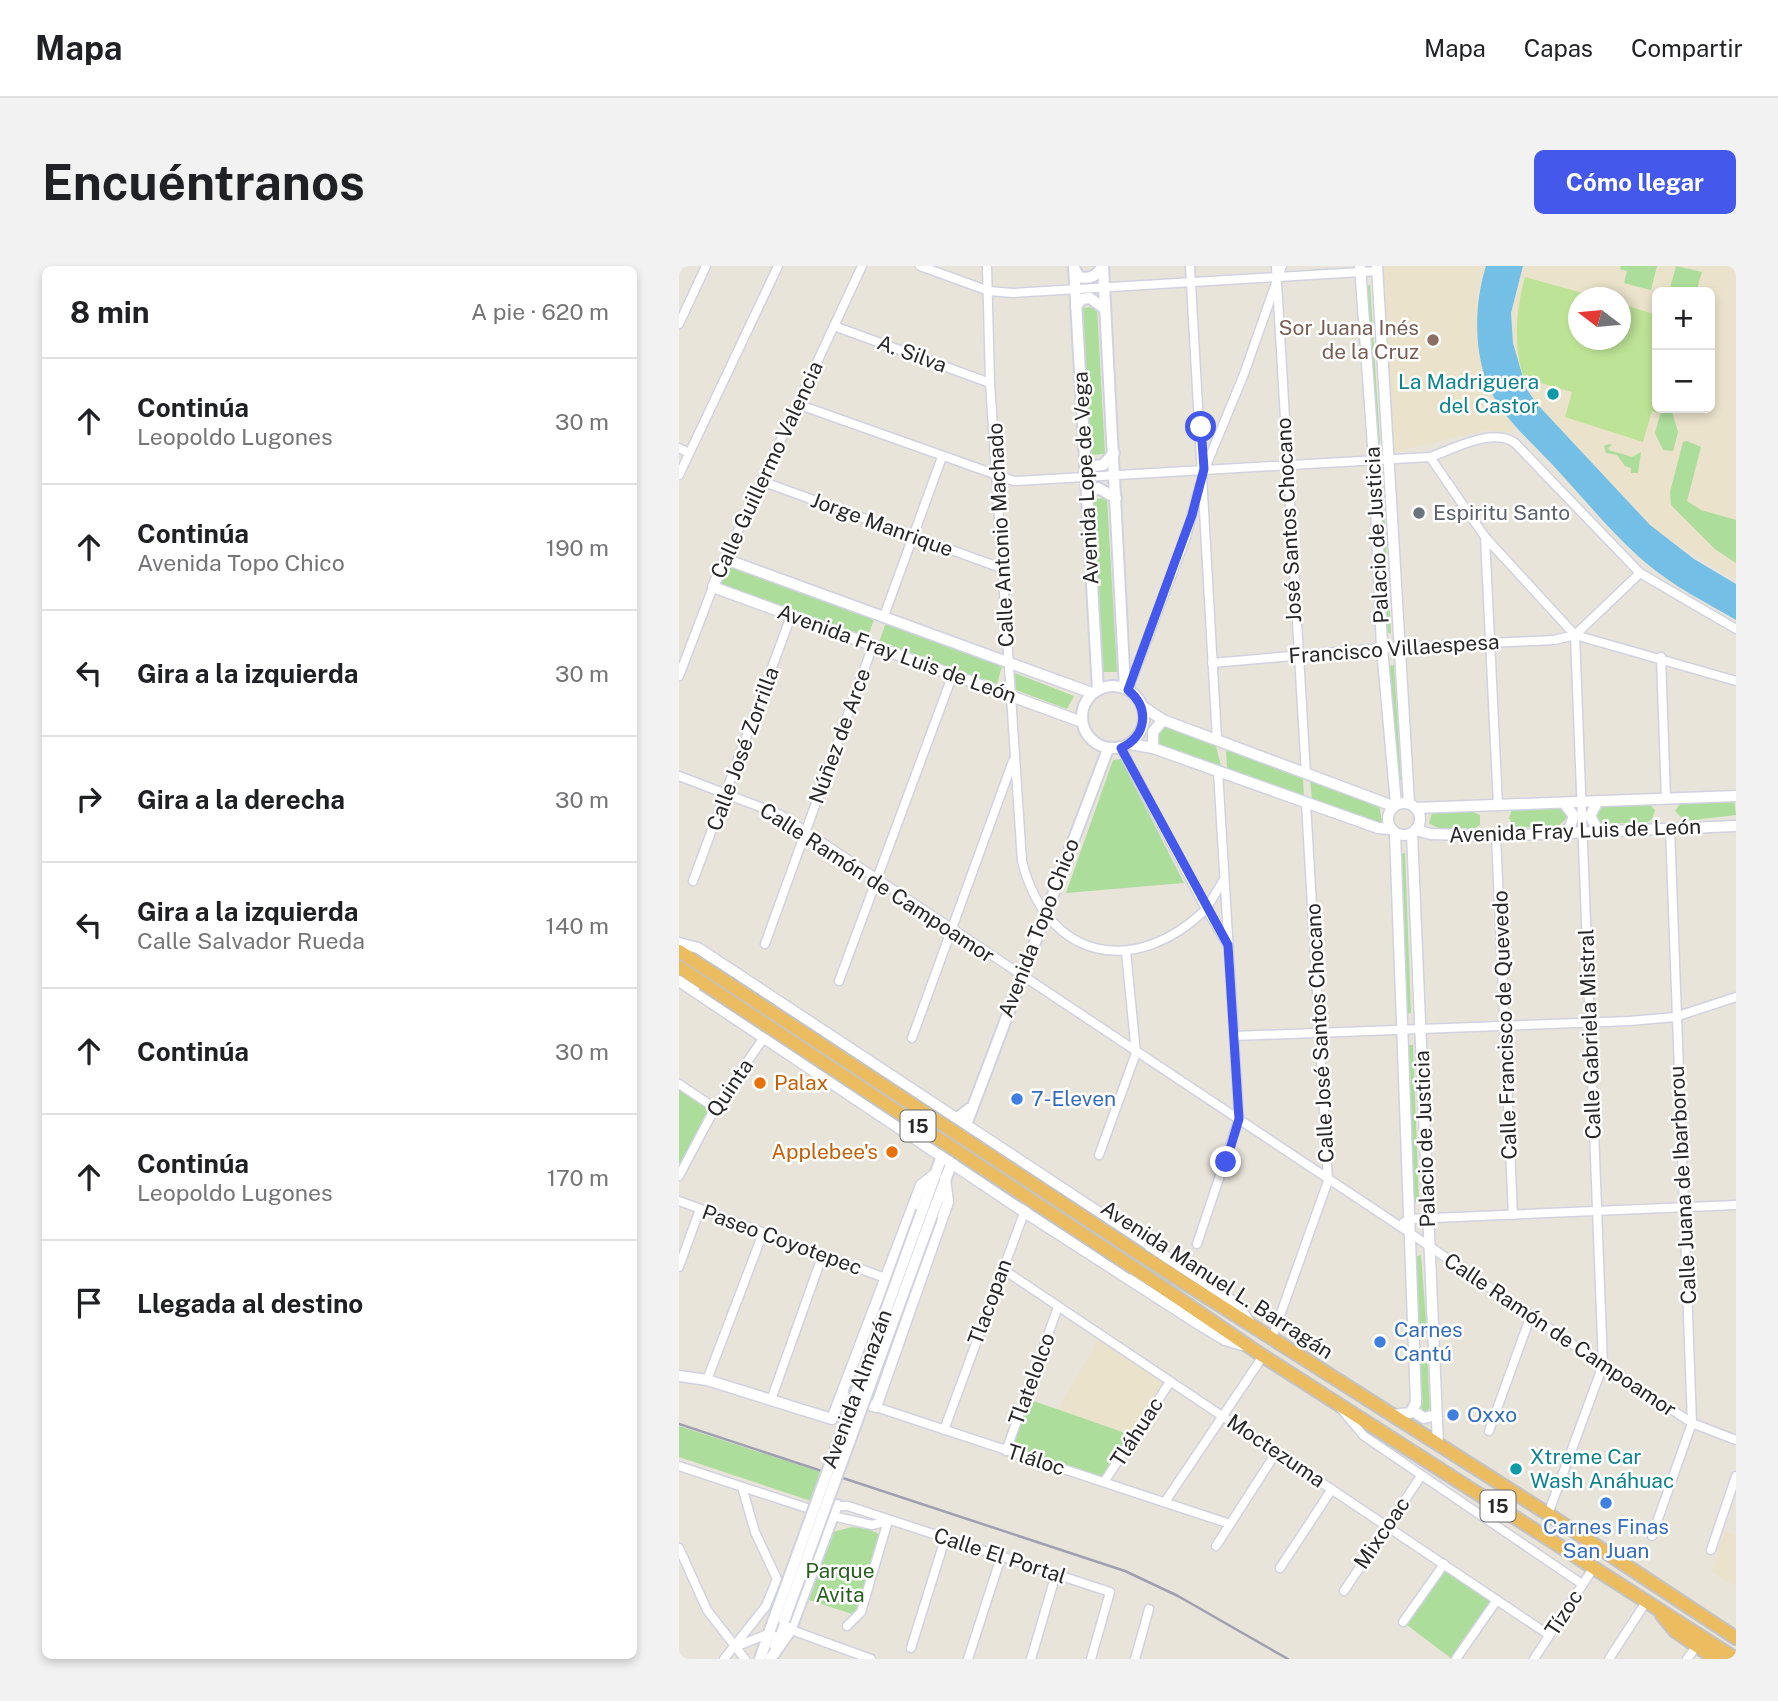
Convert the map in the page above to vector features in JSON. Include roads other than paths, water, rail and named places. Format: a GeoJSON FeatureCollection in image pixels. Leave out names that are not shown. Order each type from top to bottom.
{"type":"FeatureCollection","features":[{"type":"Feature","properties":{"kind":"highway","name":"Avenida Manuel L. Barragán"},"geometry":{"type":"LineString","coordinates":[[679,950],[707,978],[1251,1348],[1594,1567],[1726,1657]]}},
{"type":"Feature","properties":{"kind":"highway","name":"Avenida Manuel L. Barragán"},"geometry":{"type":"LineString","coordinates":[[679,967],[707,978],[1548,1514],[1736,1638]]}},
{"type":"Feature","properties":{"kind":"highway"},"geometry":{"type":"LineString","coordinates":[[1658,1609],[1670,1626],[1696,1647],[1726,1657]]}},
{"type":"Feature","properties":{"kind":"main road"},"geometry":{"type":"LineString","coordinates":[[1074,267],[1079,277],[1087,278],[1098,274],[1103,266]]}},
{"type":"Feature","properties":{"kind":"main road","name":"Avenida Lope de Vega"},"geometry":{"type":"LineString","coordinates":[[1103,266],[1127,689]]}},
{"type":"Feature","properties":{"kind":"main road","name":"Avenida Lope de Vega"},"geometry":{"type":"LineString","coordinates":[[1074,267],[1095,692]]}},
{"type":"Feature","properties":{"kind":"main road"},"geometry":{"type":"LineString","coordinates":[[1076,306],[1082,299],[1090,298],[1105,309]]}},
{"type":"Feature","properties":{"kind":"main road"},"geometry":{"type":"LineString","coordinates":[[1085,462],[1094,466],[1103,465],[1114,452]]}},
{"type":"Feature","properties":{"kind":"main road"},"geometry":{"type":"LineString","coordinates":[[1087,500],[1091,491],[1098,488],[1116,498]]}},
{"type":"Feature","properties":{"kind":"main road"},"geometry":{"type":"LineString","coordinates":[[1107,686],[1127,689],[1142,706],[1142,727],[1126,746],[1108,749],[1090,740],[1082,722],[1082,712],[1095,692],[1107,686]]}},
{"type":"Feature","properties":{"kind":"main road","name":"Avenida Topo Chico"},"geometry":{"type":"LineString","coordinates":[[959,1123],[971,1107],[1108,749]]}},
{"type":"Feature","properties":{"kind":"main road","name":"Avenida Almazán"},"geometry":{"type":"LineString","coordinates":[[786,1626],[959,1123]]}},
{"type":"Feature","properties":{"kind":"main road","name":"Avenida Almazán"},"geometry":{"type":"LineString","coordinates":[[767,1659],[769,1632],[927,1213]]}},
{"type":"Feature","properties":{"kind":"main road"},"geometry":{"type":"LineString","coordinates":[[767,1659],[786,1626],[835,1511]]}},
{"type":"Feature","properties":{"kind":"street"},"geometry":{"type":"LineString","coordinates":[[679,324],[706,266]]}},
{"type":"Feature","properties":{"kind":"street"},"geometry":{"type":"LineString","coordinates":[[679,475],[778,266]]}},
{"type":"Feature","properties":{"kind":"street","name":"Calle Guillermo Valencia"},"geometry":{"type":"LineString","coordinates":[[679,676],[725,559],[862,266]]}},
{"type":"Feature","properties":{"kind":"street"},"geometry":{"type":"LineString","coordinates":[[920,266],[989,291],[1277,278],[1377,268]]}},
{"type":"Feature","properties":{"kind":"street","name":"Calle Antonio Machado"},"geometry":{"type":"LineString","coordinates":[[912,1038],[1016,755],[991,383],[987,266]]}},
{"type":"Feature","properties":{"kind":"street"},"geometry":{"type":"LineString","coordinates":[[1190,266],[1204,469],[1205,553],[1217,739]]}},
{"type":"Feature","properties":{"kind":"street","name":"José Santos Chocano"},"geometry":{"type":"LineString","coordinates":[[1276,266],[1306,774]]}},
{"type":"Feature","properties":{"kind":"street"},"geometry":{"type":"LineString","coordinates":[[1127,689],[1186,537],[1204,469],[1244,374],[1282,266]]}},
{"type":"Feature","properties":{"kind":"street","name":"Palacio de Justicia"},"geometry":{"type":"LineString","coordinates":[[1377,268],[1412,805]]}},
{"type":"Feature","properties":{"kind":"street","name":"Palacio de Justicia"},"geometry":{"type":"LineString","coordinates":[[1360,269],[1394,805]]}},
{"type":"Feature","properties":{"kind":"street","name":"A. Silva"},"geometry":{"type":"LineString","coordinates":[[834,326],[991,383]]}},
{"type":"Feature","properties":{"kind":"street"},"geometry":{"type":"LineString","coordinates":[[797,404],[999,478],[1028,481],[1430,457],[1495,436],[1509,439],[1640,573],[1736,629]]}},
{"type":"Feature","properties":{"kind":"street"},"geometry":{"type":"LineString","coordinates":[[679,447],[689,453]]}},
{"type":"Feature","properties":{"kind":"street"},"geometry":{"type":"LineString","coordinates":[[884,616],[943,457]]}},
{"type":"Feature","properties":{"kind":"street"},"geometry":{"type":"LineString","coordinates":[[1430,457],[1485,537],[1575,635],[1661,657],[1736,681]]}},
{"type":"Feature","properties":{"kind":"street","name":"Jorge Manrique"},"geometry":{"type":"LineString","coordinates":[[761,481],[1004,569]]}},
{"type":"Feature","properties":{"kind":"street"},"geometry":{"type":"LineString","coordinates":[[1485,537],[1498,805]]}},
{"type":"Feature","properties":{"kind":"street","name":"Avenida Fray Luis de León"},"geometry":{"type":"LineString","coordinates":[[725,559],[1008,663],[1095,692]]}},
{"type":"Feature","properties":{"kind":"street"},"geometry":{"type":"LineString","coordinates":[[1575,635],[1640,573]]}},
{"type":"Feature","properties":{"kind":"street","name":"Avenida Fray Luis de León"},"geometry":{"type":"LineString","coordinates":[[713,587],[1082,722]]}},
{"type":"Feature","properties":{"kind":"street","name":"Calle José Zorrilla"},"geometry":{"type":"LineString","coordinates":[[693,881],[728,793],[791,616]]}},
{"type":"Feature","properties":{"kind":"street","name":"Francisco Villaespesa"},"geometry":{"type":"LineString","coordinates":[[1212,663],[1383,648],[1554,640],[1575,635]]}},
{"type":"Feature","properties":{"kind":"street","name":"Calle Gabriela Mistral"},"geometry":{"type":"LineString","coordinates":[[1548,1514],[1603,1366],[1575,635]]}},
{"type":"Feature","properties":{"kind":"street","name":"Núñez de Arce"},"geometry":{"type":"LineString","coordinates":[[765,944],[873,645]]}},
{"type":"Feature","properties":{"kind":"street"},"geometry":{"type":"LineString","coordinates":[[679,651],[689,649]]}},
{"type":"Feature","properties":{"kind":"street"},"geometry":{"type":"LineString","coordinates":[[1661,657],[1666,799]]}},
{"type":"Feature","properties":{"kind":"street"},"geometry":{"type":"LineString","coordinates":[[839,981],[953,674]]}},
{"type":"Feature","properties":{"kind":"street"},"geometry":{"type":"LineString","coordinates":[[1126,746],[1153,748],[1393,831],[1414,832],[1420,817],[1412,805],[1394,805],[1306,774],[1163,720],[1142,706]]}},
{"type":"Feature","properties":{"kind":"street"},"geometry":{"type":"LineString","coordinates":[[1153,748],[1153,732],[1163,720]]}},
{"type":"Feature","properties":{"kind":"street"},"geometry":{"type":"LineString","coordinates":[[1126,746],[1206,909],[1228,945]]}},
{"type":"Feature","properties":{"kind":"street"},"geometry":{"type":"LineString","coordinates":[[1016,755],[1022,861],[1027,883],[1045,914],[1066,936],[1081,943],[1126,952],[1165,941],[1188,927],[1206,909],[1223,881]]}},
{"type":"Feature","properties":{"kind":"street"},"geometry":{"type":"LineString","coordinates":[[1197,1244],[1239,1119],[1218,771]]}},
{"type":"Feature","properties":{"kind":"street","name":"Calle Ramón de Campoamor"},"geometry":{"type":"LineString","coordinates":[[679,776],[781,815],[878,882],[1410,1233],[1603,1366],[1692,1423],[1736,1440]]}},
{"type":"Feature","properties":{"kind":"street","name":"Avenida Fray Luis de León"},"geometry":{"type":"LineString","coordinates":[[1412,805],[1429,808],[1735,796]]}},
{"type":"Feature","properties":{"kind":"street"},"geometry":{"type":"LineString","coordinates":[[1598,802],[1590,816],[1598,830]]}},
{"type":"Feature","properties":{"kind":"street","name":"Calle José Santos Chocano"},"geometry":{"type":"LineString","coordinates":[[1272,1338],[1328,1181],[1322,1034],[1306,803]]}},
{"type":"Feature","properties":{"kind":"street"},"geometry":{"type":"LineString","coordinates":[[1563,803],[1574,816],[1567,831]]}},
{"type":"Feature","properties":{"kind":"street"},"geometry":{"type":"LineString","coordinates":[[1393,831],[1387,815],[1394,805]]}},
{"type":"Feature","properties":{"kind":"street"},"geometry":{"type":"LineString","coordinates":[[1429,808],[1423,816],[1423,824],[1430,834]]}},
{"type":"Feature","properties":{"kind":"street","name":"Avenida Fray Luis de León"},"geometry":{"type":"LineString","coordinates":[[1414,832],[1496,836],[1736,826]]}},
{"type":"Feature","properties":{"kind":"street","name":"Calle Juana de Ibarborou"},"geometry":{"type":"LineString","coordinates":[[1652,1535],[1692,1423],[1670,828]]}},
{"type":"Feature","properties":{"kind":"street","name":"Palacio de Justicia"},"geometry":{"type":"LineString","coordinates":[[1393,831],[1415,1352],[1416,1404],[1413,1411]]}},
{"type":"Feature","properties":{"kind":"street","name":"Palacio de Justicia"},"geometry":{"type":"LineString","coordinates":[[1414,832],[1438,1445]]}},
{"type":"Feature","properties":{"kind":"street","name":"Calle Francisco de Quevedo"},"geometry":{"type":"LineString","coordinates":[[1496,836],[1513,1215]]}},
{"type":"Feature","properties":{"kind":"street"},"geometry":{"type":"LineString","coordinates":[[679,943],[698,948],[959,1123],[1221,1293],[1237,1305],[1252,1326]]}},
{"type":"Feature","properties":{"kind":"street"},"geometry":{"type":"LineString","coordinates":[[1100,1155],[1136,1053],[1126,952]]}},
{"type":"Feature","properties":{"kind":"street"},"geometry":{"type":"LineString","coordinates":[[679,981],[1023,1211],[1225,1340],[1251,1348]]}},
{"type":"Feature","properties":{"kind":"street"},"geometry":{"type":"LineString","coordinates":[[1234,1036],[1675,1017],[1736,997]]}},
{"type":"Feature","properties":{"kind":"street","name":"Quinta"},"geometry":{"type":"LineString","coordinates":[[679,1176],[715,1108],[763,1039]]}},
{"type":"Feature","properties":{"kind":"street"},"geometry":{"type":"LineString","coordinates":[[859,1103],[881,1070]]}},
{"type":"Feature","properties":{"kind":"street"},"geometry":{"type":"LineString","coordinates":[[679,1084],[715,1108]]}},
{"type":"Feature","properties":{"kind":"street","name":"Tlacopan"},"geometry":{"type":"LineString","coordinates":[[944,1430],[1001,1268],[1038,1175]]}},
{"type":"Feature","properties":{"kind":"street"},"geometry":{"type":"LineString","coordinates":[[679,1376],[707,1380],[832,1419],[921,1185],[940,1176],[948,1202],[876,1407]]}},
{"type":"Feature","properties":{"kind":"street","name":"Paseo Coyotepec"},"geometry":{"type":"LineString","coordinates":[[679,1201],[885,1278]]}},
{"type":"Feature","properties":{"kind":"street"},"geometry":{"type":"LineString","coordinates":[[1398,1226],[1410,1219],[1736,1205]]}},
{"type":"Feature","properties":{"kind":"street"},"geometry":{"type":"LineString","coordinates":[[679,1268],[700,1209]]}},
{"type":"Feature","properties":{"kind":"street"},"geometry":{"type":"LineString","coordinates":[[707,1380],[763,1233]]}},
{"type":"Feature","properties":{"kind":"street"},"geometry":{"type":"LineString","coordinates":[[771,1400],[823,1254]]}},
{"type":"Feature","properties":{"kind":"street","name":"Moctezuma"},"geometry":{"type":"LineString","coordinates":[[1001,1268],[1549,1635]]}},
{"type":"Feature","properties":{"kind":"street","name":"Tlatelolco"},"geometry":{"type":"LineString","coordinates":[[1006,1451],[1058,1307]]}},
{"type":"Feature","properties":{"kind":"street"},"geometry":{"type":"LineString","coordinates":[[1489,1432],[1531,1315]]}},
{"type":"Feature","properties":{"kind":"street"},"geometry":{"type":"LineString","coordinates":[[1414,1337],[1423,1341],[1432,1335]]}},
{"type":"Feature","properties":{"kind":"street"},"geometry":{"type":"LineString","coordinates":[[1415,1352],[1424,1347],[1433,1352]]}},
{"type":"Feature","properties":{"kind":"street"},"geometry":{"type":"LineString","coordinates":[[860,1348],[893,1359]]}},
{"type":"Feature","properties":{"kind":"street"},"geometry":{"type":"LineString","coordinates":[[1165,1502],[1263,1356]]}},
{"type":"Feature","properties":{"kind":"street","name":"Tláhuac"},"geometry":{"type":"LineString","coordinates":[[1104,1482],[1170,1382]]}},
{"type":"Feature","properties":{"kind":"street","name":"Tláloc"},"geometry":{"type":"LineString","coordinates":[[842,1395],[1230,1524]]}},
{"type":"Feature","properties":{"kind":"street"},"geometry":{"type":"LineString","coordinates":[[1338,1404],[1364,1436],[1582,1584]]}},
{"type":"Feature","properties":{"kind":"street"},"geometry":{"type":"LineString","coordinates":[[1392,1415],[1413,1411],[1424,1418],[1436,1415]]}},
{"type":"Feature","properties":{"kind":"street"},"geometry":{"type":"LineString","coordinates":[[1216,1546],[1276,1453]]}},
{"type":"Feature","properties":{"kind":"street"},"geometry":{"type":"LineString","coordinates":[[679,1466],[808,1508],[835,1511]]}},
{"type":"Feature","properties":{"kind":"street","name":"Mixcoac"},"geometry":{"type":"LineString","coordinates":[[1344,1591],[1421,1476]]}},
{"type":"Feature","properties":{"kind":"street"},"geometry":{"type":"LineString","coordinates":[[1711,1550],[1736,1476]]}},
{"type":"Feature","properties":{"kind":"street"},"geometry":{"type":"LineString","coordinates":[[724,1659],[766,1606],[777,1579],[755,1532],[742,1487]]}},
{"type":"Feature","properties":{"kind":"street"},"geometry":{"type":"LineString","coordinates":[[1280,1568],[1332,1489]]}},
{"type":"Feature","properties":{"kind":"street","name":"Calle El Portal"},"geometry":{"type":"LineString","coordinates":[[835,1511],[848,1506],[1111,1593],[1091,1659]]}},
{"type":"Feature","properties":{"kind":"street","name":"Calle El Portal"},"geometry":{"type":"LineString","coordinates":[[835,1511],[872,1525],[888,1521]]}},
{"type":"Feature","properties":{"kind":"street"},"geometry":{"type":"LineString","coordinates":[[847,1626],[861,1612],[888,1521]]}},
{"type":"Feature","properties":{"kind":"street"},"geometry":{"type":"LineString","coordinates":[[911,1648],[945,1539]]}},
{"type":"Feature","properties":{"kind":"street"},"geometry":{"type":"LineString","coordinates":[[679,1548],[699,1596],[734,1648],[745,1659]]}},
{"type":"Feature","properties":{"kind":"street"},"geometry":{"type":"LineString","coordinates":[[968,1659],[1001,1557]]}},
{"type":"Feature","properties":{"kind":"street"},"geometry":{"type":"LineString","coordinates":[[1403,1622],[1444,1564]]}},
{"type":"Feature","properties":{"kind":"street","name":"Tízoc"},"geometry":{"type":"LineString","coordinates":[[1534,1659],[1594,1567]]}},
{"type":"Feature","properties":{"kind":"street"},"geometry":{"type":"LineString","coordinates":[[1031,1659],[1056,1574]]}},
{"type":"Feature","properties":{"kind":"street"},"geometry":{"type":"LineString","coordinates":[[1456,1659],[1497,1600]]}},
{"type":"Feature","properties":{"kind":"street"},"geometry":{"type":"LineString","coordinates":[[1609,1659],[1646,1602]]}},
{"type":"Feature","properties":{"kind":"street"},"geometry":{"type":"LineString","coordinates":[[1135,1659],[1149,1609]]}},
{"type":"Feature","properties":{"kind":"street"},"geometry":{"type":"LineString","coordinates":[[786,1626],[867,1658]]}},
{"type":"Feature","properties":{"kind":"street"},"geometry":{"type":"LineString","coordinates":[[734,1648],[769,1632]]}},
{"type":"Feature","properties":{"kind":"street"},"geometry":{"type":"LineString","coordinates":[[1687,1659],[1696,1647]]}},
{"type":"Feature","properties":{"kind":"water"},"geometry":{"type":"Polygon","coordinates":[[[1486,266],[1523,266],[1511,313],[1513,343],[1526,388],[1537,404],[1650,525],[1694,559],[1736,584],[1736,620],[1678,586],[1646,563],[1608,527],[1503,411],[1485,378],[1478,346],[1479,297],[1486,266]]]}},
{"type":"Feature","properties":{"kind":"railway"},"geometry":{"type":"LineString","coordinates":[[679,1424],[1125,1571],[1178,1596],[1288,1659]]}},
{"type":"Feature","properties":{"kind":"place","name":"Sor Juana Inés de la Cruz"},"geometry":{"type":"Point","coordinates":[1433,340]}},
{"type":"Feature","properties":{"kind":"place","name":"La Madriguera del Castor"},"geometry":{"type":"Point","coordinates":[1553,394]}},
{"type":"Feature","properties":{"kind":"place","name":"Espiritu Santo"},"geometry":{"type":"Point","coordinates":[1419,513]}},
{"type":"Feature","properties":{"kind":"place","name":"Palax"},"geometry":{"type":"Point","coordinates":[760,1083]}},
{"type":"Feature","properties":{"kind":"place","name":"7-Eleven"},"geometry":{"type":"Point","coordinates":[1017,1099]}},
{"type":"Feature","properties":{"kind":"place","name":"Applebee's"},"geometry":{"type":"Point","coordinates":[892,1152]}},
{"type":"Feature","properties":{"kind":"place","name":"Carnes Cantú"},"geometry":{"type":"Point","coordinates":[1380,1342]}},
{"type":"Feature","properties":{"kind":"place","name":"Oxxo"},"geometry":{"type":"Point","coordinates":[1453,1415]}},
{"type":"Feature","properties":{"kind":"place","name":"Xtreme Car Wash Anáhuac"},"geometry":{"type":"Point","coordinates":[1516,1469]}},
{"type":"Feature","properties":{"kind":"place","name":"Carnes Finas San Juan"},"geometry":{"type":"Point","coordinates":[1606,1503]}},
{"type":"Feature","properties":{"kind":"park label","name":"Parque Avita"},"geometry":{"type":"Point","coordinates":[840,1583]}}]}
